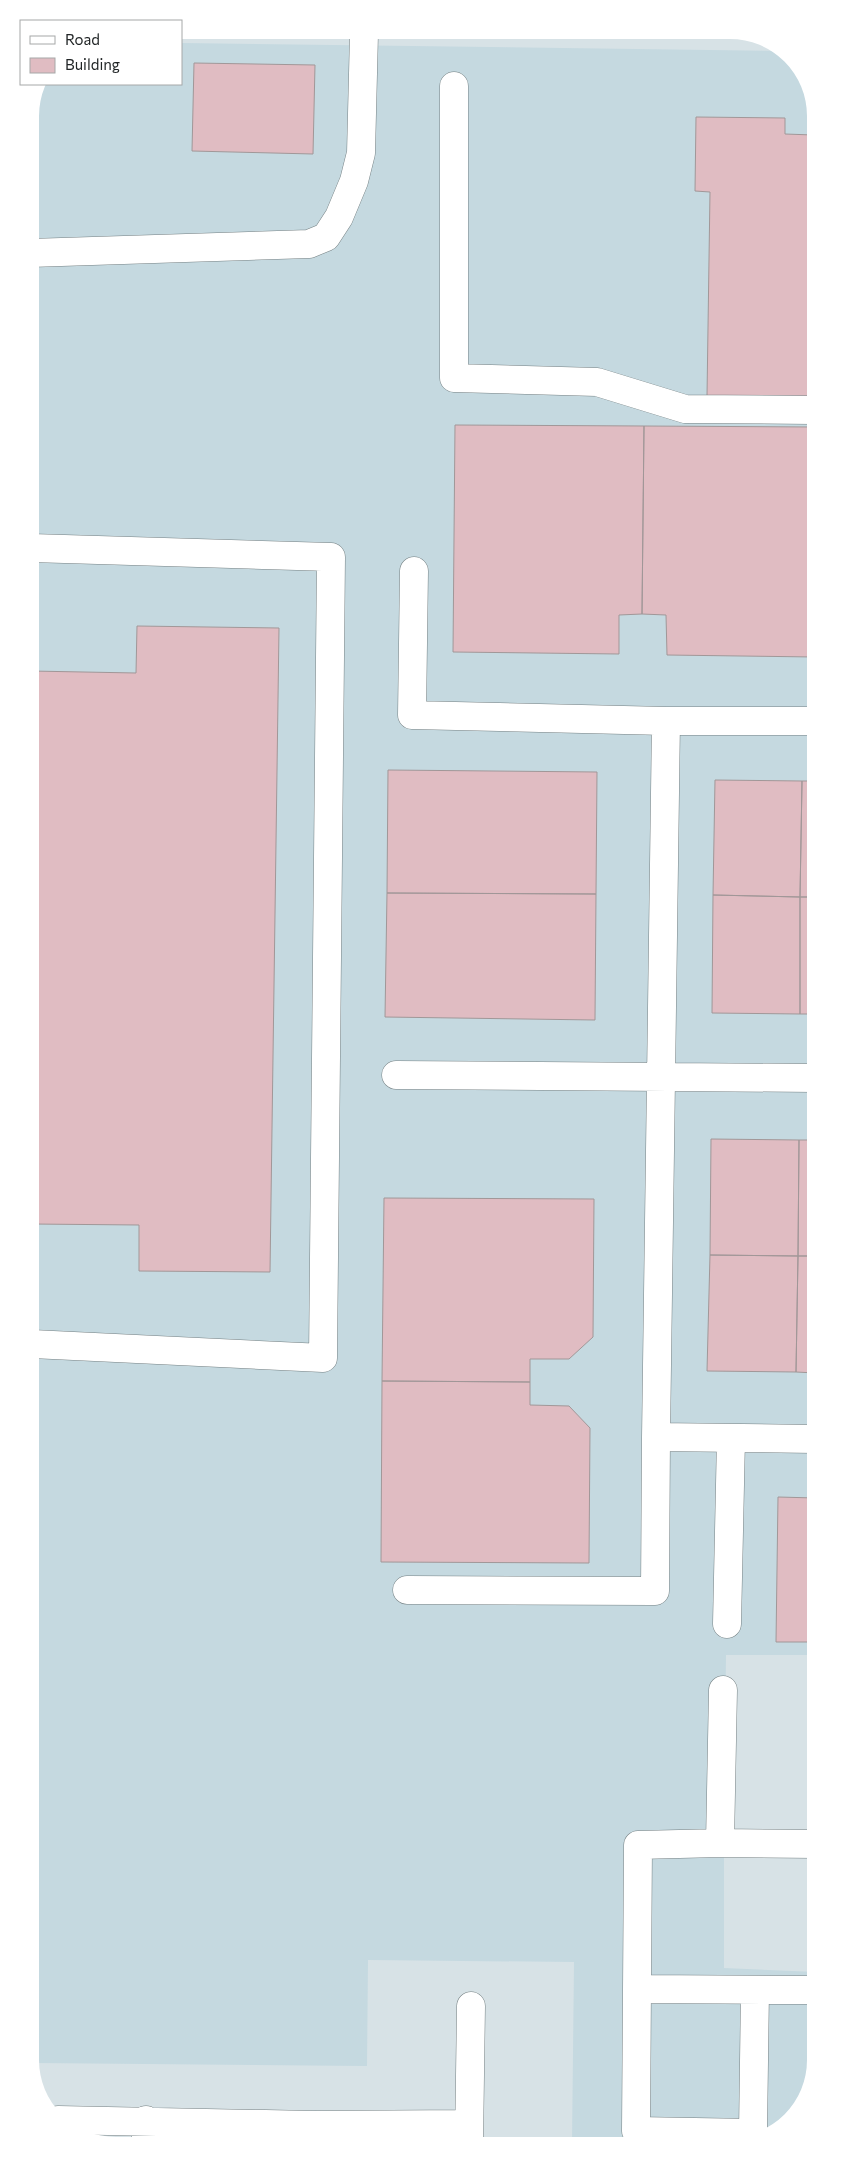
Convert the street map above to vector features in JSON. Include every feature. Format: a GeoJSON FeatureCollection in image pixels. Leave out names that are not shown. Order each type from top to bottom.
{"type":"FeatureCollection","features":[{"type":"Feature","properties":{"kind":"lane"},"geometry":{"type":"LineString","coordinates":[[39,253],[309,244],[326,237],[339,217],[354,181],[361,153],[364,39]]}},
{"type":"Feature","properties":{"kind":"lane"},"geometry":{"type":"LineString","coordinates":[[454,86],[454,378],[597,382],[685,408],[807,410]]}},
{"type":"Feature","properties":{"kind":"lane"},"geometry":{"type":"LineString","coordinates":[[39,548],[331,557],[323,1358],[39,1344]]}},
{"type":"Feature","properties":{"kind":"lane"},"geometry":{"type":"LineString","coordinates":[[414,571],[412,715],[666,721],[807,721]]}},
{"type":"Feature","properties":{"kind":"lane"},"geometry":{"type":"LineString","coordinates":[[407,1590],[655,1591],[666,721]]}},
{"type":"Feature","properties":{"kind":"lane"},"geometry":{"type":"LineString","coordinates":[[396,1075],[807,1078]]}},
{"type":"Feature","properties":{"kind":"lane"},"geometry":{"type":"LineString","coordinates":[[656,1437],[807,1439]]}},
{"type":"Feature","properties":{"kind":"lane"},"geometry":{"type":"LineString","coordinates":[[727,1624],[731,1438]]}},
{"type":"Feature","properties":{"kind":"lane"},"geometry":{"type":"LineString","coordinates":[[720,1843],[723,1690]]}},
{"type":"Feature","properties":{"kind":"lane"},"geometry":{"type":"LineString","coordinates":[[755,1990],[753,2133],[636,2131],[638,1845],[807,1844]]}},
{"type":"Feature","properties":{"kind":"lane"},"geometry":{"type":"LineString","coordinates":[[637,1989],[807,1990]]}},
{"type":"Feature","properties":{"kind":"lane"},"geometry":{"type":"LineString","coordinates":[[70,2122],[146,2133],[469,2134],[471,2006]]}},
{"type":"Feature","properties":{"kind":"shaded area"},"geometry":{"type":"Polygon","coordinates":[[[182,43],[771,51],[785,61],[791,69],[803,91],[807,106],[807,1655],[726,1655],[724,1968],[807,1972],[807,2070],[797,2099],[791,2107],[773,2124],[755,2133],[740,2137],[572,2137],[574,1962],[368,1960],[367,2066],[39,2063],[39,111],[41,96],[46,85],[182,85],[182,43]]]}},
{"type":"Feature","properties":{"kind":"building"},"geometry":{"type":"Polygon","coordinates":[[[194,63],[315,65],[313,154],[192,151],[194,63]]]}},
{"type":"Feature","properties":{"kind":"building"},"geometry":{"type":"Polygon","coordinates":[[[696,117],[785,118],[785,134],[807,135],[807,397],[707,396],[710,192],[695,191],[696,117]]]}},
{"type":"Feature","properties":{"kind":"building"},"geometry":{"type":"Polygon","coordinates":[[[455,425],[644,426],[642,614],[619,615],[619,654],[453,652],[455,425]]]}},
{"type":"Feature","properties":{"kind":"building"},"geometry":{"type":"Polygon","coordinates":[[[644,426],[807,427],[807,657],[667,655],[666,615],[642,614],[644,426]]]}},
{"type":"Feature","properties":{"kind":"building"},"geometry":{"type":"Polygon","coordinates":[[[137,626],[279,628],[270,1272],[139,1271],[139,1225],[39,1224],[39,671],[136,673],[137,626]]]}},
{"type":"Feature","properties":{"kind":"building"},"geometry":{"type":"Polygon","coordinates":[[[388,770],[597,772],[596,894],[387,893],[388,770]]]}},
{"type":"Feature","properties":{"kind":"building"},"geometry":{"type":"Polygon","coordinates":[[[715,780],[802,781],[800,897],[713,895],[715,780]]]}},
{"type":"Feature","properties":{"kind":"building"},"geometry":{"type":"Polygon","coordinates":[[[802,781],[807,781],[807,897],[800,897],[802,781]]]}},
{"type":"Feature","properties":{"kind":"building"},"geometry":{"type":"Polygon","coordinates":[[[387,893],[596,894],[595,1020],[385,1017],[387,893]]]}},
{"type":"Feature","properties":{"kind":"building"},"geometry":{"type":"Polygon","coordinates":[[[713,895],[800,897],[800,1014],[712,1013],[713,895]]]}},
{"type":"Feature","properties":{"kind":"building"},"geometry":{"type":"Polygon","coordinates":[[[800,897],[807,897],[807,1014],[800,1014],[800,897]]]}},
{"type":"Feature","properties":{"kind":"building"},"geometry":{"type":"Polygon","coordinates":[[[711,1139],[799,1140],[798,1256],[710,1255],[711,1139]]]}},
{"type":"Feature","properties":{"kind":"building"},"geometry":{"type":"Polygon","coordinates":[[[799,1140],[807,1140],[807,1256],[798,1256],[799,1140]]]}},
{"type":"Feature","properties":{"kind":"building"},"geometry":{"type":"Polygon","coordinates":[[[384,1198],[594,1199],[593,1337],[569,1359],[530,1359],[530,1382],[382,1381],[384,1198]]]}},
{"type":"Feature","properties":{"kind":"building"},"geometry":{"type":"Polygon","coordinates":[[[710,1255],[798,1256],[796,1372],[707,1371],[710,1255]]]}},
{"type":"Feature","properties":{"kind":"building"},"geometry":{"type":"Polygon","coordinates":[[[798,1256],[807,1256],[807,1373],[796,1372],[798,1256]]]}},
{"type":"Feature","properties":{"kind":"building"},"geometry":{"type":"Polygon","coordinates":[[[382,1381],[530,1382],[530,1405],[569,1406],[590,1428],[589,1563],[381,1562],[382,1381]]]}},
{"type":"Feature","properties":{"kind":"building"},"geometry":{"type":"Polygon","coordinates":[[[778,1497],[807,1498],[807,1642],[776,1642],[778,1497]]]}}]}
